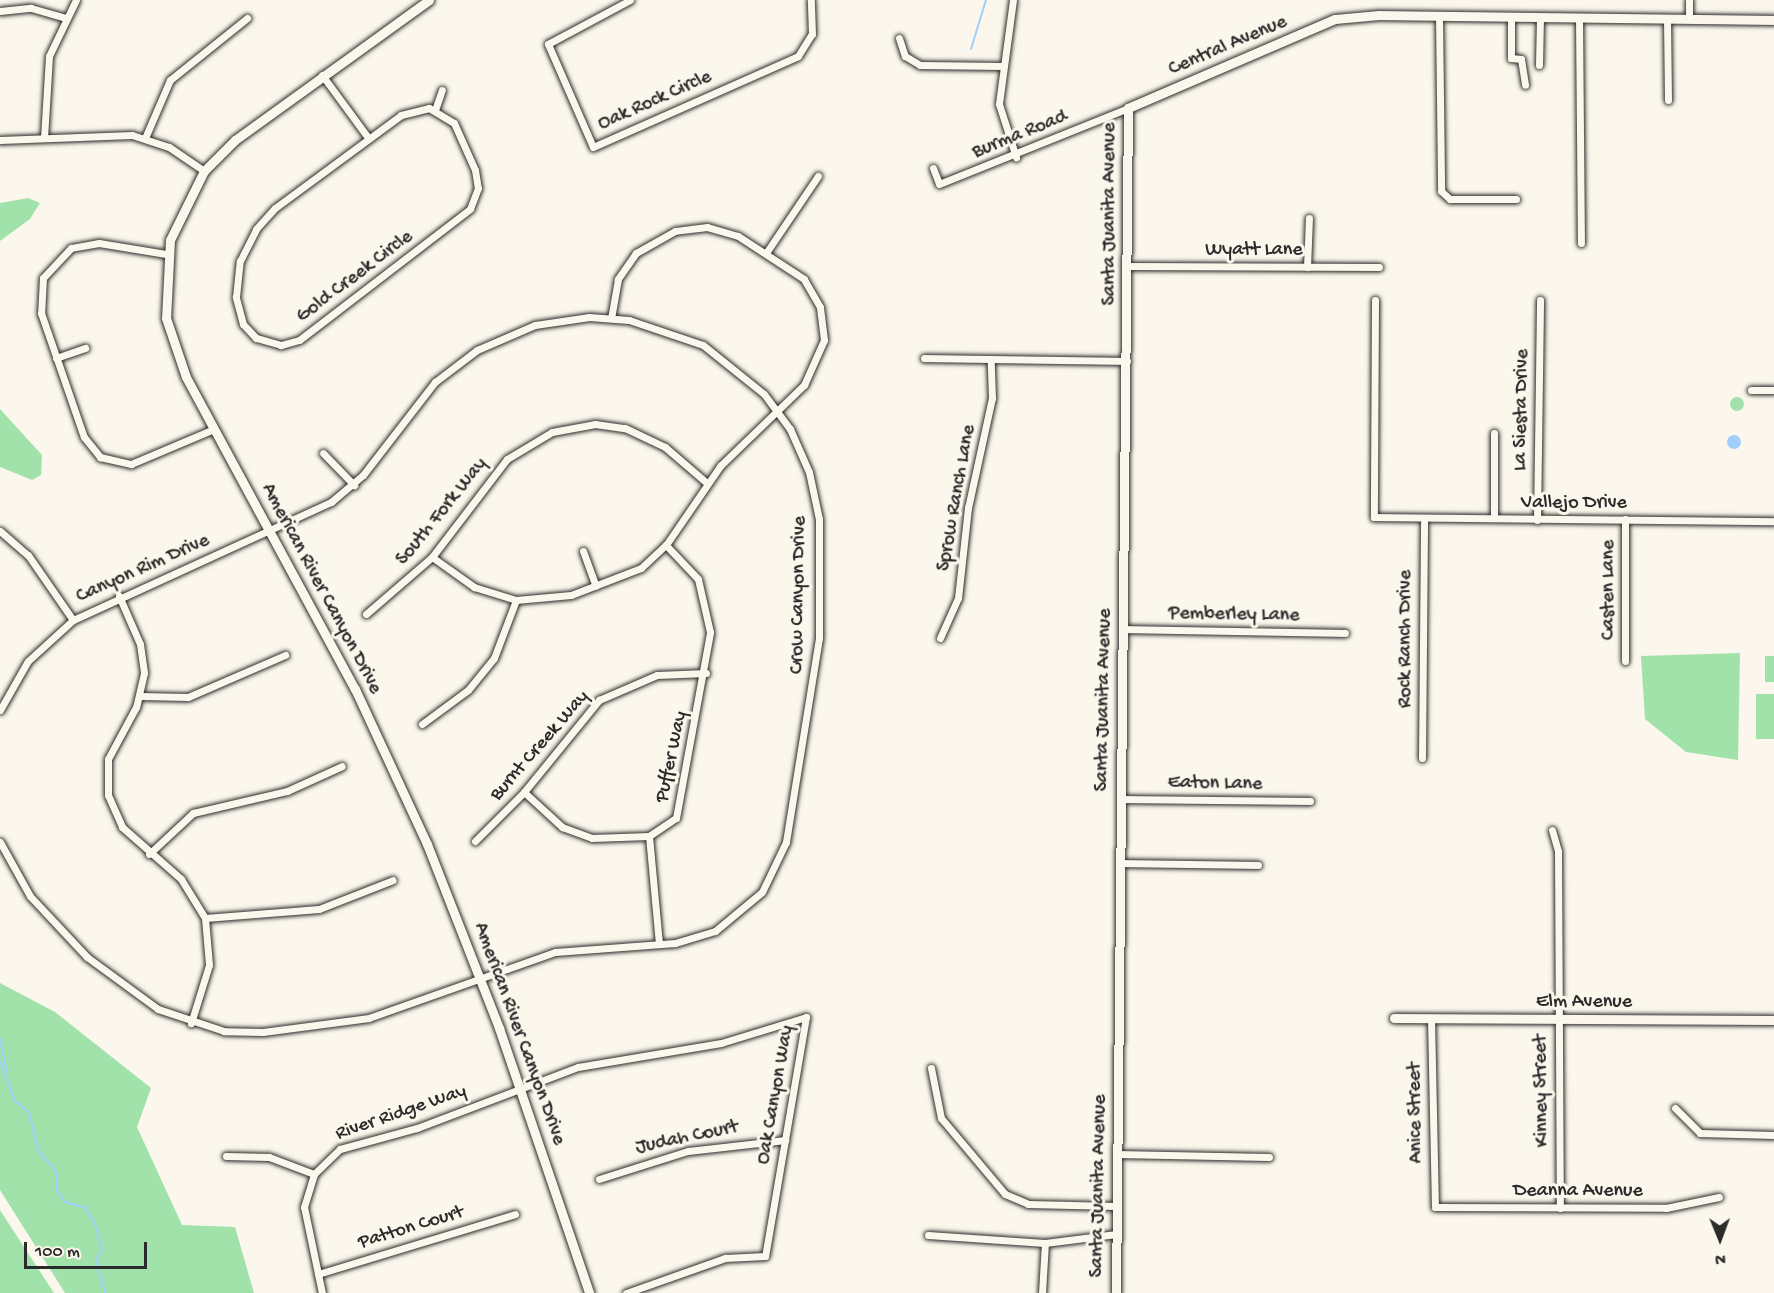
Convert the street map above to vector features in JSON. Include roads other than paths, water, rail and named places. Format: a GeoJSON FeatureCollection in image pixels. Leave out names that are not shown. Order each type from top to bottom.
{"type":"FeatureCollection","features":[{"type":"Feature","properties":{"kind":"street"},"geometry":{"type":"LineString","coordinates":[[44,138],[45,74],[65,18],[76,0]]}},
{"type":"Feature","properties":{"kind":"street","name":"American River Canyon Drive"},"geometry":{"type":"LineString","coordinates":[[429,0],[235,140],[204,171],[183,203],[166,254],[164,299],[170,338],[214,429],[270,531],[394,771],[482,978],[589,1293]]}},
{"type":"Feature","properties":{"kind":"street","name":"Oak Rock Circle"},"geometry":{"type":"LineString","coordinates":[[630,0],[548,44],[593,147],[798,56],[812,34],[811,0]]}},
{"type":"Feature","properties":{"kind":"street"},"geometry":{"type":"LineString","coordinates":[[1013,0],[1003,66],[1001,117],[1016,157]]}},
{"type":"Feature","properties":{"kind":"street"},"geometry":{"type":"LineString","coordinates":[[1689,0],[1689,18]]}},
{"type":"Feature","properties":{"kind":"street"},"geometry":{"type":"LineString","coordinates":[[0,11],[31,8],[65,18]]}},
{"type":"Feature","properties":{"kind":"street"},"geometry":{"type":"LineString","coordinates":[[1439,16],[1441,191],[1450,199],[1516,199]]}},
{"type":"Feature","properties":{"kind":"street","name":"Central Avenue"},"geometry":{"type":"LineString","coordinates":[[1128,108],[1335,20],[1439,16],[1774,20]]}},
{"type":"Feature","properties":{"kind":"street"},"geometry":{"type":"LineString","coordinates":[[1511,17],[1511,58],[1521,60],[1525,85]]}},
{"type":"Feature","properties":{"kind":"street"},"geometry":{"type":"LineString","coordinates":[[1539,66],[1540,17]]}},
{"type":"Feature","properties":{"kind":"street"},"geometry":{"type":"LineString","coordinates":[[145,138],[170,80],[247,18]]}},
{"type":"Feature","properties":{"kind":"street"},"geometry":{"type":"LineString","coordinates":[[1579,18],[1581,243]]}},
{"type":"Feature","properties":{"kind":"street"},"geometry":{"type":"LineString","coordinates":[[1666,18],[1668,100]]}},
{"type":"Feature","properties":{"kind":"street"},"geometry":{"type":"LineString","coordinates":[[899,38],[905,56],[920,65],[1003,66]]}},
{"type":"Feature","properties":{"kind":"street"},"geometry":{"type":"LineString","coordinates":[[322,75],[369,139]]}},
{"type":"Feature","properties":{"kind":"street"},"geometry":{"type":"LineString","coordinates":[[435,110],[442,90]]}},
{"type":"Feature","properties":{"kind":"street","name":"Burma Road"},"geometry":{"type":"LineString","coordinates":[[933,168],[939,184],[1016,157],[1128,108]]}},
{"type":"Feature","properties":{"kind":"street","name":"Santa Juanita Avenue"},"geometry":{"type":"LineString","coordinates":[[1116,1293],[1129,266],[1128,108]]}},
{"type":"Feature","properties":{"kind":"street","name":"Gold Creek Circle"},"geometry":{"type":"LineString","coordinates":[[435,110],[454,123],[476,170],[478,188],[470,209],[305,337],[287,345],[262,341],[247,329],[237,304],[237,276],[248,241],[275,208],[369,139],[405,112],[435,110]]}},
{"type":"Feature","properties":{"kind":"street"},"geometry":{"type":"LineString","coordinates":[[0,140],[145,138],[204,171]]}},
{"type":"Feature","properties":{"kind":"street"},"geometry":{"type":"LineString","coordinates":[[766,253],[818,176]]}},
{"type":"Feature","properties":{"kind":"street"},"geometry":{"type":"LineString","coordinates":[[1307,267],[1309,218]]}},
{"type":"Feature","properties":{"kind":"street"},"geometry":{"type":"LineString","coordinates":[[432,557],[474,588],[516,600],[558,598],[641,568],[666,545],[707,483],[814,371],[824,324],[809,285],[766,253],[715,228],[665,235],[626,265],[612,318]]}},
{"type":"Feature","properties":{"kind":"street"},"geometry":{"type":"LineString","coordinates":[[166,254],[99,243],[61,254],[43,278],[39,295],[56,358],[87,443],[105,461],[137,462],[214,429]]}},
{"type":"Feature","properties":{"kind":"street","name":"Wyatt Lane"},"geometry":{"type":"LineString","coordinates":[[1129,266],[1379,267]]}},
{"type":"Feature","properties":{"kind":"street","name":"Vallejo Drive"},"geometry":{"type":"LineString","coordinates":[[1375,300],[1374,517],[1424,520],[1494,518],[1774,521]]}},
{"type":"Feature","properties":{"kind":"street","name":"La Siesta Drive"},"geometry":{"type":"LineString","coordinates":[[1537,520],[1540,300]]}},
{"type":"Feature","properties":{"kind":"street","name":"Crow Canyon Drive"},"geometry":{"type":"LineString","coordinates":[[270,531],[317,510],[354,485],[422,395],[477,350],[535,325],[612,318],[660,327],[703,345],[748,377],[777,410],[809,472],[821,542],[818,658],[786,842],[770,881],[738,916],[702,936],[659,944],[575,948],[482,978]]}},
{"type":"Feature","properties":{"kind":"street"},"geometry":{"type":"LineString","coordinates":[[56,358],[85,348]]}},
{"type":"Feature","properties":{"kind":"street"},"geometry":{"type":"LineString","coordinates":[[924,358],[991,361],[1127,361]]}},
{"type":"Feature","properties":{"kind":"street","name":"Sprow Ranch Lane"},"geometry":{"type":"LineString","coordinates":[[940,638],[958,598],[968,508],[992,398],[991,361]]}},
{"type":"Feature","properties":{"kind":"street"},"geometry":{"type":"LineString","coordinates":[[1751,390],[1774,390]]}},
{"type":"Feature","properties":{"kind":"street","name":"South Fork Way"},"geometry":{"type":"LineString","coordinates":[[366,614],[432,557],[507,459],[564,428],[607,425],[643,434],[707,483]]}},
{"type":"Feature","properties":{"kind":"street"},"geometry":{"type":"LineString","coordinates":[[1494,433],[1494,518]]}},
{"type":"Feature","properties":{"kind":"street"},"geometry":{"type":"LineString","coordinates":[[323,453],[354,485]]}},
{"type":"Feature","properties":{"kind":"street","name":"Casten Lane"},"geometry":{"type":"LineString","coordinates":[[1625,519],[1625,661]]}},
{"type":"Feature","properties":{"kind":"street","name":"Rock Ranch Drive"},"geometry":{"type":"LineString","coordinates":[[1422,758],[1424,520]]}},
{"type":"Feature","properties":{"kind":"street"},"geometry":{"type":"LineString","coordinates":[[0,531],[28,555],[73,620]]}},
{"type":"Feature","properties":{"kind":"street","name":"Canyon Rim Drive"},"geometry":{"type":"LineString","coordinates":[[0,710],[2,699],[28,661],[73,620],[119,596],[270,531]]}},
{"type":"Feature","properties":{"kind":"street","name":"Puffer Way"},"geometry":{"type":"LineString","coordinates":[[650,836],[672,823],[682,806],[710,632],[705,594],[689,565],[666,545]]}},
{"type":"Feature","properties":{"kind":"street"},"geometry":{"type":"LineString","coordinates":[[583,551],[596,586]]}},
{"type":"Feature","properties":{"kind":"street"},"geometry":{"type":"LineString","coordinates":[[119,596],[141,650],[140,696],[112,748],[106,783],[122,828],[190,889],[206,918],[209,964],[191,1023]]}},
{"type":"Feature","properties":{"kind":"street"},"geometry":{"type":"LineString","coordinates":[[423,724],[468,690],[494,658],[516,600]]}},
{"type":"Feature","properties":{"kind":"street","name":"Pemberley Lane"},"geometry":{"type":"LineString","coordinates":[[1123,629],[1344,633]]}},
{"type":"Feature","properties":{"kind":"street"},"geometry":{"type":"LineString","coordinates":[[140,696],[188,697],[285,655]]}},
{"type":"Feature","properties":{"kind":"street","name":"Burnt Creek Way"},"geometry":{"type":"LineString","coordinates":[[475,841],[524,792],[606,696],[673,671],[705,673]]}},
{"type":"Feature","properties":{"kind":"street"},"geometry":{"type":"LineString","coordinates":[[149,854],[193,813],[287,790],[342,766]]}},
{"type":"Feature","properties":{"kind":"street"},"geometry":{"type":"LineString","coordinates":[[524,792],[577,834],[601,839],[650,836],[659,944]]}},
{"type":"Feature","properties":{"kind":"street","name":"Eaton Lane"},"geometry":{"type":"LineString","coordinates":[[1121,800],[1310,801]]}},
{"type":"Feature","properties":{"kind":"street","name":"Kinney Street"},"geometry":{"type":"LineString","coordinates":[[1552,830],[1558,851],[1557,1020],[1560,1208]]}},
{"type":"Feature","properties":{"kind":"street"},"geometry":{"type":"LineString","coordinates":[[0,842],[30,896],[71,944],[142,999],[191,1023],[243,1032],[348,1022],[482,978]]}},
{"type":"Feature","properties":{"kind":"street"},"geometry":{"type":"LineString","coordinates":[[1120,863],[1258,864]]}},
{"type":"Feature","properties":{"kind":"street"},"geometry":{"type":"LineString","coordinates":[[206,918],[318,909],[393,880]]}},
{"type":"Feature","properties":{"kind":"street","name":"Oak Canyon Way"},"geometry":{"type":"LineString","coordinates":[[520,1088],[601,1061],[721,1042],[806,1017],[765,1256],[725,1258],[626,1293]]}},
{"type":"Feature","properties":{"kind":"street","name":"Elm Avenue"},"geometry":{"type":"LineString","coordinates":[[1394,1018],[1774,1020]]}},
{"type":"Feature","properties":{"kind":"street","name":"Anice Street"},"geometry":{"type":"LineString","coordinates":[[1431,1018],[1435,1208]]}},
{"type":"Feature","properties":{"kind":"street"},"geometry":{"type":"LineString","coordinates":[[931,1068],[940,1118],[1005,1194],[1028,1204],[1116,1206]]}},
{"type":"Feature","properties":{"kind":"street","name":"River Ridge Way"},"geometry":{"type":"LineString","coordinates":[[314,1174],[347,1145],[417,1128],[520,1088]]}},
{"type":"Feature","properties":{"kind":"street"},"geometry":{"type":"LineString","coordinates":[[1675,1108],[1700,1133],[1774,1135]]}},
{"type":"Feature","properties":{"kind":"street","name":"Judah Court"},"geometry":{"type":"LineString","coordinates":[[599,1179],[688,1151],[785,1140]]}},
{"type":"Feature","properties":{"kind":"street"},"geometry":{"type":"LineString","coordinates":[[1117,1154],[1269,1157]]}},
{"type":"Feature","properties":{"kind":"street"},"geometry":{"type":"LineString","coordinates":[[226,1156],[269,1157],[314,1174],[304,1215],[322,1293]]}},
{"type":"Feature","properties":{"kind":"street","name":"Deanna Avenue"},"geometry":{"type":"LineString","coordinates":[[1435,1208],[1666,1208],[1719,1197]]}},
{"type":"Feature","properties":{"kind":"street","name":"Patton Court"},"geometry":{"type":"LineString","coordinates":[[318,1274],[515,1214]]}},
{"type":"Feature","properties":{"kind":"street"},"geometry":{"type":"LineString","coordinates":[[928,1235],[1045,1243],[1116,1234]]}},
{"type":"Feature","properties":{"kind":"street"},"geometry":{"type":"LineString","coordinates":[[1042,1293],[1045,1243]]}},
{"type":"Feature","properties":{"kind":"water"},"geometry":{"type":"Polygon","coordinates":[[[1734,435],[1739,437],[1741,442],[1739,447],[1734,449],[1729,447],[1727,442],[1729,437],[1734,435]]]}},
{"type":"Feature","properties":{"kind":"waterway"},"geometry":{"type":"LineString","coordinates":[[971,49],[986,0]]}},
{"type":"Feature","properties":{"kind":"waterway"},"geometry":{"type":"LineString","coordinates":[[0,1039],[7,1072]]}},
{"type":"Feature","properties":{"kind":"waterway"},"geometry":{"type":"LineString","coordinates":[[0,1062],[15,1101],[29,1113],[39,1152],[57,1172],[56,1189],[65,1202],[86,1208],[95,1224],[102,1250],[96,1261],[105,1293]]}}]}
